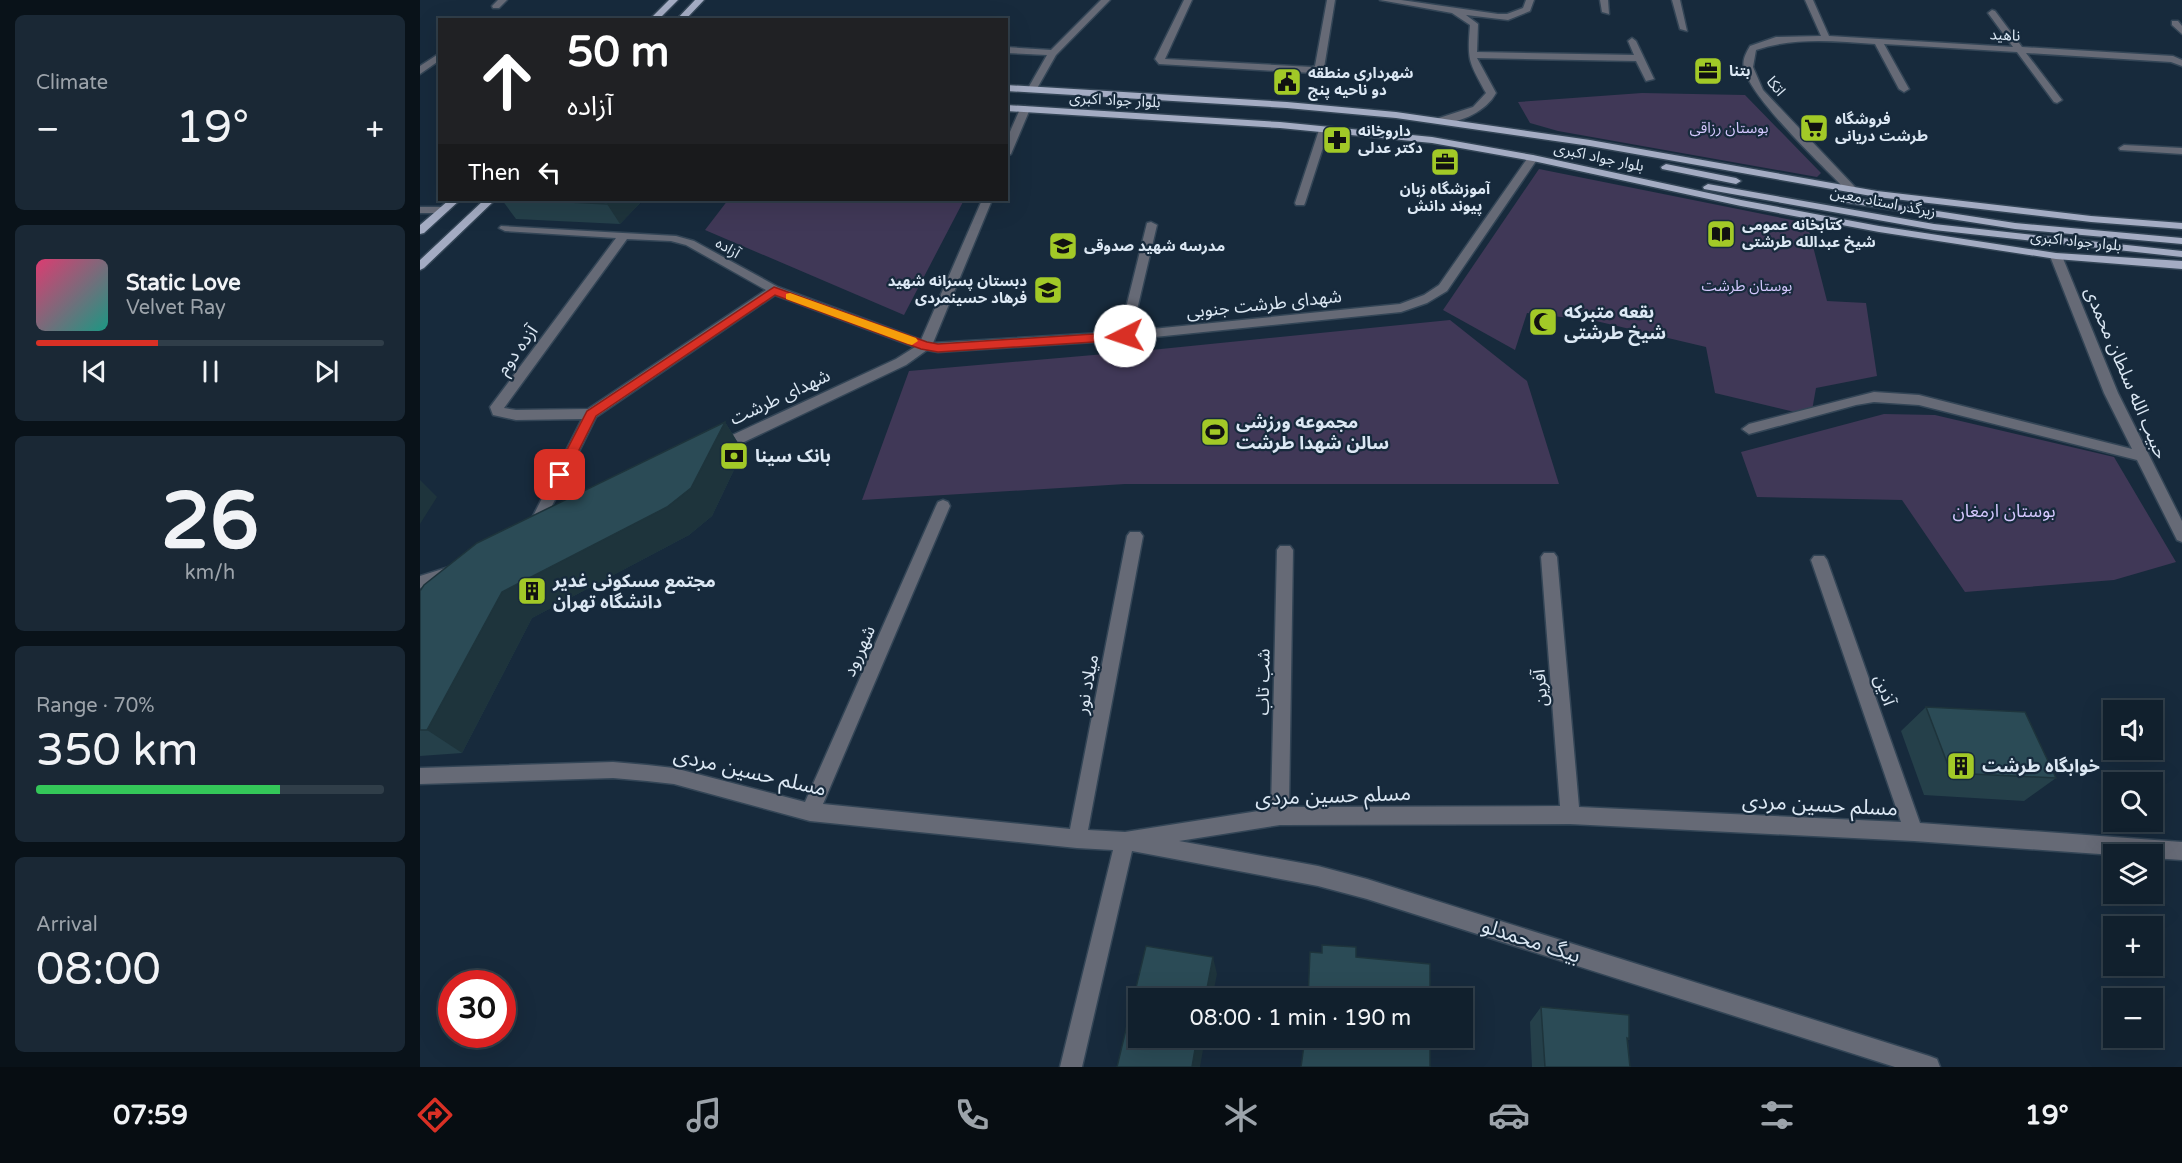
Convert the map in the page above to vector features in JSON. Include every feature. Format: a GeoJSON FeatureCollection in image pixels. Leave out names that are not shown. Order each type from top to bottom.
{"type":"FeatureCollection","features":[{"type":"Feature","properties":{"kind":"main road"},"geometry":{"type":"LineString","coordinates":[[654,18],[674,0]]}},
{"type":"Feature","properties":{"kind":"main road"},"geometry":{"type":"LineString","coordinates":[[682,18],[700,0]]}},
{"type":"Feature","properties":{"kind":"main road","name":"بلوار جواد اکبری"},"geometry":{"type":"LineString","coordinates":[[1008,88],[1287,105],[1439,121],[1590,143],[1852,190],[2091,219],[2182,226]]}},
{"type":"Feature","properties":{"kind":"main road"},"geometry":{"type":"LineString","coordinates":[[1025,109],[1032,90]]}},
{"type":"Feature","properties":{"kind":"main road","name":"بلوار جواد اکبری"},"geometry":{"type":"LineString","coordinates":[[1008,108],[1324,129],[1432,140],[1533,158],[1810,216],[2056,256],[2182,265]]}},
{"type":"Feature","properties":{"kind":"main road","name":"زیرگذر استاد معین"},"geometry":{"type":"LineString","coordinates":[[1590,143],[1666,167],[1819,196],[2015,226],[2182,241]]}},
{"type":"Feature","properties":{"kind":"main road","name":"زیرگذر استاد معین"},"geometry":{"type":"LineString","coordinates":[[1580,168],[1734,190],[1934,227],[2182,254]]}},
{"type":"Feature","properties":{"kind":"main road"},"geometry":{"type":"LineString","coordinates":[[420,231],[454,201]]}},
{"type":"Feature","properties":{"kind":"main road"},"geometry":{"type":"LineString","coordinates":[[420,266],[489,201]]}},
{"type":"Feature","properties":{"kind":"street"},"geometry":{"type":"LineString","coordinates":[[1032,90],[1041,70],[1054,53],[1106,0]]}},
{"type":"Feature","properties":{"kind":"street"},"geometry":{"type":"LineString","coordinates":[[1188,0],[1160,59],[1162,62],[1317,70],[1331,0]]}},
{"type":"Feature","properties":{"kind":"street"},"geometry":{"type":"LineString","coordinates":[[1384,0],[1456,12],[1508,17],[1527,9],[1530,0]]}},
{"type":"Feature","properties":{"kind":"street"},"geometry":{"type":"LineString","coordinates":[[1604,0],[1606,12]]}},
{"type":"Feature","properties":{"kind":"street"},"geometry":{"type":"LineString","coordinates":[[1676,0],[1684,28]]}},
{"type":"Feature","properties":{"kind":"street"},"geometry":{"type":"LineString","coordinates":[[1809,0],[1826,38]]}},
{"type":"Feature","properties":{"kind":"street"},"geometry":{"type":"LineString","coordinates":[[1439,121],[1471,111],[1487,102],[1489,97],[1490,88],[1478,71],[1472,55],[1474,24],[1456,12]]}},
{"type":"Feature","properties":{"kind":"street"},"geometry":{"type":"LineString","coordinates":[[1992,13],[2057,100]]}},
{"type":"Feature","properties":{"kind":"street","name":"ناهید"},"geometry":{"type":"LineString","coordinates":[[1826,38],[2179,60]]}},
{"type":"Feature","properties":{"kind":"street","name":"اتکا"},"geometry":{"type":"LineString","coordinates":[[1826,38],[1767,42],[1753,48],[1748,67],[1759,91],[1852,190]]}},
{"type":"Feature","properties":{"kind":"street"},"geometry":{"type":"LineString","coordinates":[[1877,40],[1904,89]]}},
{"type":"Feature","properties":{"kind":"street"},"geometry":{"type":"LineString","coordinates":[[1632,41],[1649,79]]}},
{"type":"Feature","properties":{"kind":"street"},"geometry":{"type":"LineString","coordinates":[[1008,50],[1054,53]]}},
{"type":"Feature","properties":{"kind":"street"},"geometry":{"type":"LineString","coordinates":[[1472,55],[1640,58]]}},
{"type":"Feature","properties":{"kind":"street"},"geometry":{"type":"LineString","coordinates":[[420,71],[438,57]]}},
{"type":"Feature","properties":{"kind":"street"},"geometry":{"type":"LineString","coordinates":[[1008,149],[1025,109]]}},
{"type":"Feature","properties":{"kind":"street"},"geometry":{"type":"LineString","coordinates":[[1300,203],[1324,129]]}},
{"type":"Feature","properties":{"kind":"street"},"geometry":{"type":"LineString","coordinates":[[2124,148],[2182,150]]}},
{"type":"Feature","properties":{"kind":"street","name":"شهدای طرشت جنوبی"},"geometry":{"type":"LineString","coordinates":[[925,346],[955,348],[1125,336],[1401,308],[1432,297],[1443,288],[1533,158]]}},
{"type":"Feature","properties":{"kind":"street"},"geometry":{"type":"LineString","coordinates":[[925,346],[987,201]]}},
{"type":"Feature","properties":{"kind":"street"},"geometry":{"type":"LineString","coordinates":[[420,210],[444,210]]}},
{"type":"Feature","properties":{"kind":"street"},"geometry":{"type":"LineString","coordinates":[[1125,336],[1151,225]]}},
{"type":"Feature","properties":{"kind":"street","name":"آزاده"},"geometry":{"type":"LineString","coordinates":[[505,228],[672,238],[690,243],[774,291],[925,346]]}},
{"type":"Feature","properties":{"kind":"street","name":"آزده دوم"},"geometry":{"type":"LineString","coordinates":[[591,414],[516,415],[498,412],[497,407],[624,235]]}},
{"type":"Feature","properties":{"kind":"street","name":"حبیب الله سلطان محمدی"},"geometry":{"type":"LineString","coordinates":[[2056,256],[2111,393],[2140,456],[2182,536]]}},
{"type":"Feature","properties":{"kind":"street"},"geometry":{"type":"LineString","coordinates":[[551,526],[525,538],[591,414],[774,291]]}},
{"type":"Feature","properties":{"kind":"street","name":"شهدای طرشت"},"geometry":{"type":"LineString","coordinates":[[710,452],[901,362],[925,346]]}},
{"type":"Feature","properties":{"kind":"street"},"geometry":{"type":"LineString","coordinates":[[1749,429],[1856,400],[1899,398],[1919,400],[2140,456]]}},
{"type":"Feature","properties":{"kind":"street","name":"شهررود"},"geometry":{"type":"LineString","coordinates":[[810,812],[943,506]]}},
{"type":"Feature","properties":{"kind":"street","name":"میلاد نور"},"geometry":{"type":"LineString","coordinates":[[1077,839],[1135,536]]}},
{"type":"Feature","properties":{"kind":"street","name":"شب تاب"},"geometry":{"type":"LineString","coordinates":[[1280,816],[1285,550]]}},
{"type":"Feature","properties":{"kind":"street","name":"آفرین"},"geometry":{"type":"LineString","coordinates":[[1549,557],[1570,815]]}},
{"type":"Feature","properties":{"kind":"street","name":"آذین"},"geometry":{"type":"LineString","coordinates":[[1820,560],[1914,832]]}},
{"type":"Feature","properties":{"kind":"street"},"geometry":{"type":"LineString","coordinates":[[420,582],[460,567]]}},
{"type":"Feature","properties":{"kind":"street","name":"مسلم حسین مردی"},"geometry":{"type":"LineString","coordinates":[[420,776],[613,770],[647,772],[674,776],[810,812],[1077,839],[1125,841],[1280,816],[1570,815],[1914,832],[2182,851]]}},
{"type":"Feature","properties":{"kind":"street"},"geometry":{"type":"LineString","coordinates":[[1071,1067],[1125,841]]}},
{"type":"Feature","properties":{"kind":"street","name":"بیگ محمدلو"},"geometry":{"type":"LineString","coordinates":[[1125,841],[1318,876],[1367,889],[1929,1067]]}},
{"type":"Feature","properties":{"kind":"green space","name":"بوستان رزاقی"},"geometry":{"type":"Polygon","coordinates":[[[1642,93],[1745,95],[1821,173],[1817,177],[1558,131],[1530,123],[1518,102],[1642,93]]]}},
{"type":"Feature","properties":{"kind":"green space","name":"بوستان طرشت"},"geometry":{"type":"Polygon","coordinates":[[[1539,169],[1807,223],[1827,301],[1866,303],[1877,376],[1816,388],[1811,416],[1715,393],[1706,347],[1596,321],[1527,313],[1515,350],[1443,310],[1539,169]]]}},
{"type":"Feature","properties":{"kind":"green space"},"geometry":{"type":"Polygon","coordinates":[[[727,201],[963,201],[904,315],[705,230],[727,201]]]}},
{"type":"Feature","properties":{"kind":"green space","name":"مجموعه ورزشی سالن شهدا طرشت"},"geometry":{"type":"Polygon","coordinates":[[[1450,320],[1527,381],[1559,484],[1125,484],[862,500],[909,371],[1151,350],[1450,320]]]}},
{"type":"Feature","properties":{"kind":"green space","name":"بوستان ارمغان"},"geometry":{"type":"Polygon","coordinates":[[[1884,414],[1935,415],[2114,457],[2176,562],[2114,580],[1965,592],[1902,500],[1757,497],[1741,452],[1884,414]]]}},
{"type":"Feature","properties":{"kind":"building"},"geometry":{"type":"Polygon","coordinates":[[[548,201],[610,201],[607,204],[548,201]]]}},
{"type":"Feature","properties":{"kind":"building"},"geometry":{"type":"Polygon","coordinates":[[[725,422],[691,488],[667,507],[502,592],[427,730],[420,730],[420,591],[424,585],[477,543],[725,422]]]}},
{"type":"Feature","properties":{"kind":"building"},"geometry":{"type":"Polygon","coordinates":[[[1926,707],[2025,712],[2056,778],[1951,773],[1926,707]]]}},
{"type":"Feature","properties":{"kind":"building"},"geometry":{"type":"Polygon","coordinates":[[[1322,945],[1356,947],[1356,957],[1430,964],[1430,988],[1308,988],[1310,952],[1322,953],[1322,945]]]}},
{"type":"Feature","properties":{"kind":"building"},"geometry":{"type":"Polygon","coordinates":[[[1146,946],[1213,957],[1207,988],[1136,988],[1146,946]]]}},
{"type":"Feature","properties":{"kind":"building"},"geometry":{"type":"Polygon","coordinates":[[[1541,1007],[1629,1015],[1629,1039],[1627,1038],[1630,1067],[1545,1067],[1541,1007]]]}},
{"type":"Feature","properties":{"kind":"building"},"geometry":{"type":"Polygon","coordinates":[[[1128,1021],[1128,1048],[1195,1048],[1192,1067],[1117,1067],[1128,1021]]]}},
{"type":"Feature","properties":{"kind":"building"},"geometry":{"type":"Polygon","coordinates":[[[1304,1048],[1430,1048],[1430,1067],[1301,1067],[1304,1048]]]}},
{"type":"Feature","properties":{"kind":"slow traffic"},"geometry":{"type":"LineString","coordinates":[[790,296],[912,341]]}},
{"type":"Feature","properties":{"kind":"place","name":"بتنا"},"geometry":{"type":"Point","coordinates":[1708,71]}},
{"type":"Feature","properties":{"kind":"place","name":"شهرداری منطقه دو ناحیه پنج"},"geometry":{"type":"Point","coordinates":[1287,82]}},
{"type":"Feature","properties":{"kind":"place","name":"فروشگاه طرشت دریانی"},"geometry":{"type":"Point","coordinates":[1814,128]}},
{"type":"Feature","properties":{"kind":"place","name":"داروخانه دکتر عدلی"},"geometry":{"type":"Point","coordinates":[1337,140]}},
{"type":"Feature","properties":{"kind":"place","name":"آموزشگاه زبان پیوند دانش"},"geometry":{"type":"Point","coordinates":[1445,162]}},
{"type":"Feature","properties":{"kind":"place","name":"کتابخانه عمومی شیخ عبدالله طرشتی"},"geometry":{"type":"Point","coordinates":[1721,234]}},
{"type":"Feature","properties":{"kind":"place","name":"مدرسه شهید صدوقی"},"geometry":{"type":"Point","coordinates":[1063,246]}},
{"type":"Feature","properties":{"kind":"place","name":"دبستان پسرانه شهيد فرهاد حسينمردی"},"geometry":{"type":"Point","coordinates":[1048,290]}},
{"type":"Feature","properties":{"kind":"place","name":"بقعه متبرکه شیخ طرشتی"},"geometry":{"type":"Point","coordinates":[1543,322]}},
{"type":"Feature","properties":{"kind":"place","name":"مجموعه ورزشی سالن شهدا طرشت"},"geometry":{"type":"Point","coordinates":[1215,432]}},
{"type":"Feature","properties":{"kind":"place","name":"بانک سینا"},"geometry":{"type":"Point","coordinates":[734,456]}},
{"type":"Feature","properties":{"kind":"place","name":"مجتمع مسکونی غدیر دانشگاه تهران"},"geometry":{"type":"Point","coordinates":[532,591]}},
{"type":"Feature","properties":{"kind":"place","name":"خوابگاه طرشت"},"geometry":{"type":"Point","coordinates":[1961,766]}},
{"type":"Feature","properties":{"kind":"route"},"geometry":{"type":"LineString","coordinates":[[560,475],[591,414],[774,291],[925,346],[938,348],[1125,336]]}}]}
